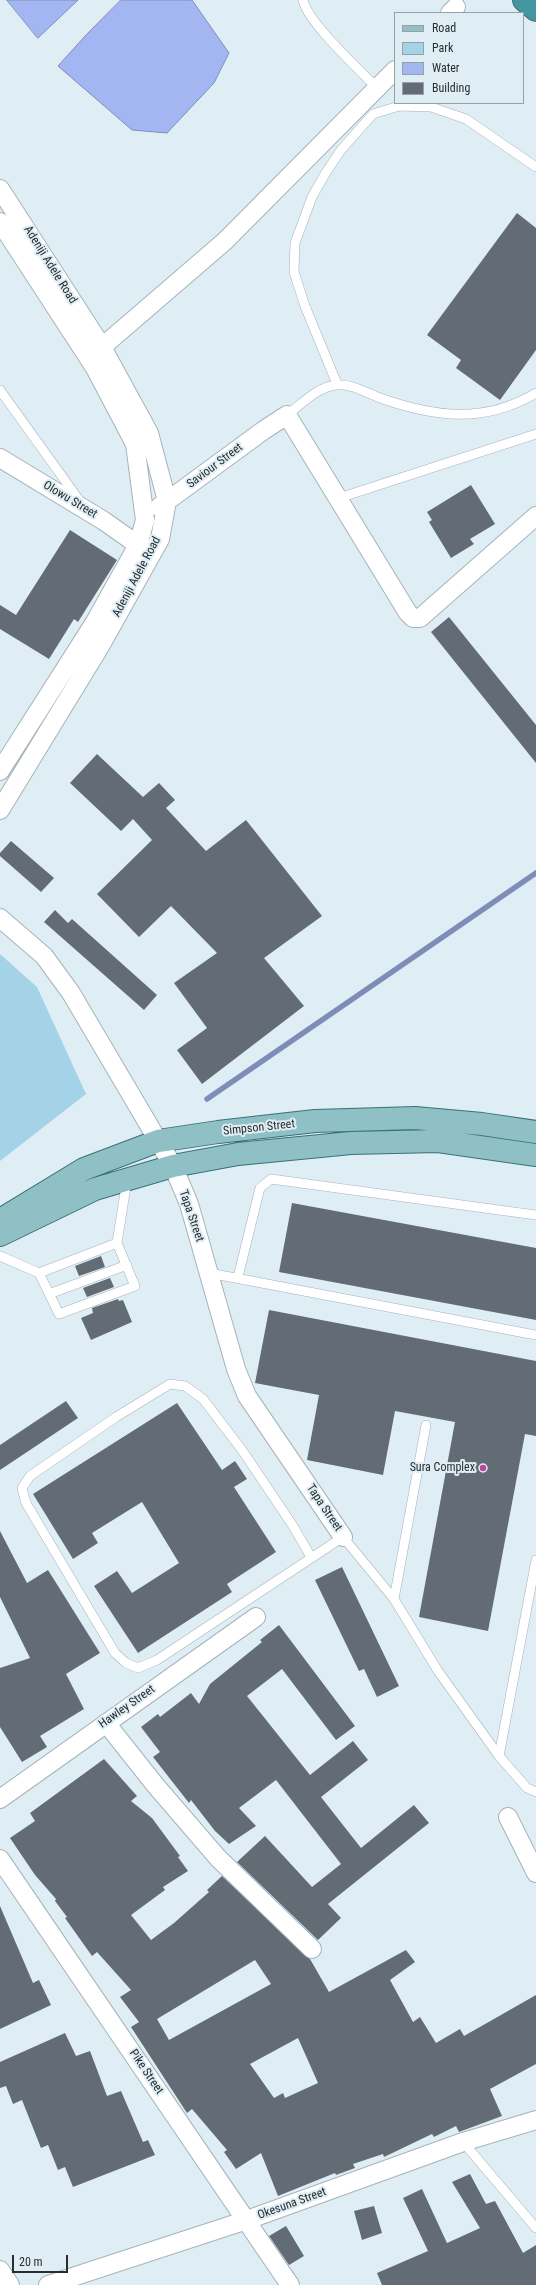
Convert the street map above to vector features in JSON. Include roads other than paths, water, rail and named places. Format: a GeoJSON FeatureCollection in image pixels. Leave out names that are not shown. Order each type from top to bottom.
{"type":"FeatureCollection","features":[{"type":"Feature","properties":{"kind":"highway"},"geometry":{"type":"LineString","coordinates":[[524,0],[536,10]]}},
{"type":"Feature","properties":{"kind":"main road","name":"Simpson Street"},"geometry":{"type":"LineString","coordinates":[[0,1220],[84,1168],[158,1142],[218,1132],[315,1121],[415,1118],[482,1124],[536,1132]]}},
{"type":"Feature","properties":{"kind":"main road"},"geometry":{"type":"LineString","coordinates":[[0,1235],[95,1189],[173,1166],[238,1154],[351,1143],[438,1142],[536,1155]]}},
{"type":"Feature","properties":{"kind":"street"},"geometry":{"type":"LineString","coordinates":[[102,347],[225,241],[394,71]]}},
{"type":"Feature","properties":{"kind":"street","name":"Adeniji Adele Road"},"geometry":{"type":"LineString","coordinates":[[0,189],[102,347],[149,433],[167,501],[160,539],[99,648],[0,810]]}},
{"type":"Feature","properties":{"kind":"street","name":"Adeniji Adele Road"},"geometry":{"type":"LineString","coordinates":[[0,222],[95,368],[135,444],[145,520],[138,545],[95,622],[0,771]]}},
{"type":"Feature","properties":{"kind":"street"},"geometry":{"type":"LineString","coordinates":[[287,415],[408,613],[413,618],[420,618],[536,516]]}},
{"type":"Feature","properties":{"kind":"street","name":"Saviour Street"},"geometry":{"type":"LineString","coordinates":[[145,520],[167,501],[264,430],[287,415]]}},
{"type":"Feature","properties":{"kind":"street","name":"Olowu Street"},"geometry":{"type":"LineString","coordinates":[[0,458],[104,521],[138,545]]}},
{"type":"Feature","properties":{"kind":"street","name":"Tapa Street"},"geometry":{"type":"LineString","coordinates":[[0,918],[44,956],[71,993],[173,1166],[189,1204],[236,1369],[248,1396],[343,1537]]}},
{"type":"Feature","properties":{"kind":"street","name":"Hawley Street"},"geometry":{"type":"LineString","coordinates":[[0,1799],[256,1617]]}},
{"type":"Feature","properties":{"kind":"street"},"geometry":{"type":"LineString","coordinates":[[106,1723],[156,1786],[218,1858],[312,1949]]}},
{"type":"Feature","properties":{"kind":"street"},"geometry":{"type":"LineString","coordinates":[[508,1817],[536,1873]]}},
{"type":"Feature","properties":{"kind":"street","name":"Pike Street"},"geometry":{"type":"LineString","coordinates":[[0,1859],[290,2285]]}},
{"type":"Feature","properties":{"kind":"street","name":"Okesuna Street"},"geometry":{"type":"LineString","coordinates":[[48,2285],[247,2220],[463,2142],[536,2120]]}},
{"type":"Feature","properties":{"kind":"street"},"geometry":{"type":"LineString","coordinates":[[0,2270],[10,2285]]}},
{"type":"Feature","properties":{"kind":"lane"},"geometry":{"type":"LineString","coordinates":[[303,0],[304,7],[320,28],[377,88]]}},
{"type":"Feature","properties":{"kind":"lane"},"geometry":{"type":"LineString","coordinates":[[337,384],[305,306],[296,279],[294,272],[295,243],[312,197],[325,174],[341,150],[373,114],[399,106],[431,107],[466,119],[536,167]]}},
{"type":"Feature","properties":{"kind":"lane"},"geometry":{"type":"LineString","coordinates":[[287,415],[322,388],[337,384],[426,412],[466,415],[495,410],[536,393]]}},
{"type":"Feature","properties":{"kind":"lane"},"geometry":{"type":"LineString","coordinates":[[0,390],[87,511]]}},
{"type":"Feature","properties":{"kind":"lane"},"geometry":{"type":"LineString","coordinates":[[339,498],[536,434]]}},
{"type":"Feature","properties":{"kind":"lane"},"geometry":{"type":"LineString","coordinates":[[0,1256],[39,1273],[59,1314],[136,1286],[118,1243],[127,1179]]}},
{"type":"Feature","properties":{"kind":"lane"},"geometry":{"type":"LineString","coordinates":[[238,1277],[260,1188],[271,1179],[536,1214]]}},
{"type":"Feature","properties":{"kind":"lane"},"geometry":{"type":"LineString","coordinates":[[39,1273],[118,1243]]}},
{"type":"Feature","properties":{"kind":"lane"},"geometry":{"type":"LineString","coordinates":[[49,1294],[127,1265]]}},
{"type":"Feature","properties":{"kind":"lane"},"geometry":{"type":"LineString","coordinates":[[209,1273],[238,1277],[536,1335]]}},
{"type":"Feature","properties":{"kind":"lane"},"geometry":{"type":"LineString","coordinates":[[311,1557],[293,1526],[225,1426],[204,1399],[185,1386],[170,1384],[116,1417],[30,1476],[22,1488],[26,1503],[115,1653],[126,1663],[138,1668],[157,1660],[343,1537],[394,1599],[438,1671],[499,1756],[527,1788],[536,1792]]}},
{"type":"Feature","properties":{"kind":"lane"},"geometry":{"type":"LineString","coordinates":[[394,1599],[426,1425]]}},
{"type":"Feature","properties":{"kind":"lane"},"geometry":{"type":"LineString","coordinates":[[499,1756],[536,1560]]}},
{"type":"Feature","properties":{"kind":"lane"},"geometry":{"type":"LineString","coordinates":[[463,2142],[536,2228]]}},
{"type":"Feature","properties":{"kind":"water"},"geometry":{"type":"Polygon","coordinates":[[[7,0],[78,0],[38,38],[7,0]]]}},
{"type":"Feature","properties":{"kind":"water"},"geometry":{"type":"Polygon","coordinates":[[[121,0],[192,0],[229,53],[214,83],[167,133],[132,130],[58,66],[121,0]]]}},
{"type":"Feature","properties":{"kind":"waterway"},"geometry":{"type":"LineString","coordinates":[[207,1099],[536,873]]}},
{"type":"Feature","properties":{"kind":"place","name":"Sura Complex"},"geometry":{"type":"Point","coordinates":[483,1468]}}]}
